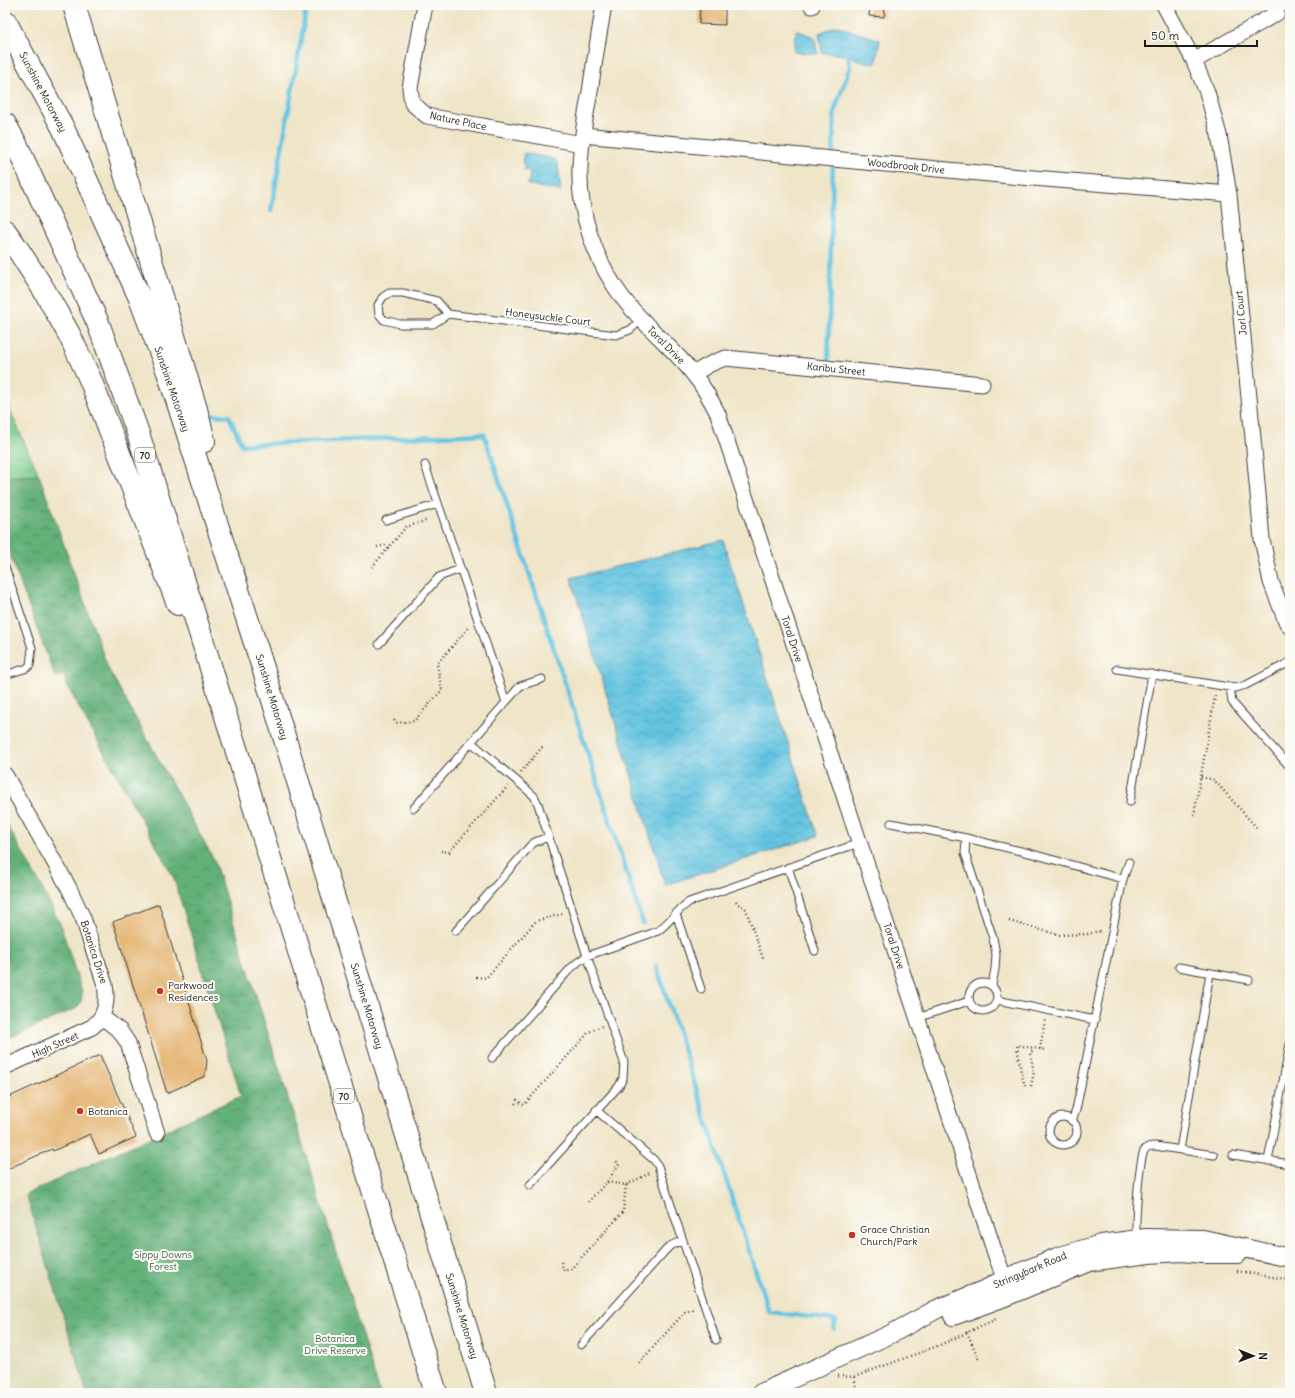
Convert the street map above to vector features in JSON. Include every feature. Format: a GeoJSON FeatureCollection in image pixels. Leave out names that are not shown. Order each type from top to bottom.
{"type":"FeatureCollection","features":[{"type":"Feature","properties":{"kind":"highway"},"geometry":{"type":"LineString","coordinates":[[74,5],[196,409],[264,671]]}},
{"type":"Feature","properties":{"kind":"highway","name":"Sunshine Motorway"},"geometry":{"type":"LineString","coordinates":[[5,21],[63,128],[139,296],[168,372],[264,671],[486,1393]]}},
{"type":"Feature","properties":{"kind":"highway","name":"70"},"geometry":{"type":"LineString","coordinates":[[5,124],[34,182],[98,324],[138,433],[436,1393]]}},
{"type":"Feature","properties":{"kind":"highway"},"geometry":{"type":"LineString","coordinates":[[5,231],[48,296],[69,334],[90,380],[252,800]]}},
{"type":"Feature","properties":{"kind":"street","name":"Nature Place"},"geometry":{"type":"LineString","coordinates":[[426,5],[410,88],[412,103],[427,116],[582,140]]}},
{"type":"Feature","properties":{"kind":"street","name":"Toral Drive"},"geometry":{"type":"LineString","coordinates":[[604,5],[582,140],[580,168],[581,188],[589,232],[608,275],[622,297],[641,320],[694,374],[709,395],[718,414],[1007,1287]]}},
{"type":"Feature","properties":{"kind":"street","name":"Jorl Court"},"geometry":{"type":"LineString","coordinates":[[1164,5],[1194,61],[1207,92],[1219,135],[1229,194],[1254,438],[1262,539],[1270,582],[1286,621],[1290,627]]}},
{"type":"Feature","properties":{"kind":"street"},"geometry":{"type":"LineString","coordinates":[[1194,61],[1278,13]]}},
{"type":"Feature","properties":{"kind":"street","name":"Woodbrook Drive"},"geometry":{"type":"LineString","coordinates":[[582,140],[1229,194]]}},
{"type":"Feature","properties":{"kind":"street","name":"Karibu Street"},"geometry":{"type":"LineString","coordinates":[[694,374],[707,365],[726,358],[982,384]]}},
{"type":"Feature","properties":{"kind":"street","name":"Botanica Drive"},"geometry":{"type":"LineString","coordinates":[[5,775],[69,888],[84,918],[105,985],[106,1002],[102,1017]]}},
{"type":"Feature","properties":{"kind":"street"},"geometry":{"type":"LineString","coordinates":[[102,1017],[120,1031],[128,1043],[157,1133]]}},
{"type":"Feature","properties":{"kind":"street","name":"High Street"},"geometry":{"type":"LineString","coordinates":[[5,1067],[88,1030],[102,1017]]}},
{"type":"Feature","properties":{"kind":"street","name":"Stringybark Road"},"geometry":{"type":"LineString","coordinates":[[761,1393],[891,1334],[941,1321],[1007,1287],[1057,1257],[1101,1244],[1146,1238],[1203,1239],[1282,1256]]}},
{"type":"Feature","properties":{"kind":"street","name":"Stringybark Road"},"geometry":{"type":"LineString","coordinates":[[1007,1287],[1089,1262],[1148,1254],[1182,1252],[1282,1256]]}},
{"type":"Feature","properties":{"kind":"lane"},"geometry":{"type":"LineString","coordinates":[[403,292],[437,301],[448,314],[433,324],[400,324],[384,320],[379,314],[378,305],[383,297],[389,293],[403,292]]}},
{"type":"Feature","properties":{"kind":"lane","name":"Honeysuckle Court"},"geometry":{"type":"LineString","coordinates":[[448,314],[616,335],[630,330],[641,320]]}},
{"type":"Feature","properties":{"kind":"lane"},"geometry":{"type":"LineString","coordinates":[[425,465],[506,702]]}},
{"type":"Feature","properties":{"kind":"lane"},"geometry":{"type":"LineString","coordinates":[[386,520],[438,504]]}},
{"type":"Feature","properties":{"kind":"lane"},"geometry":{"type":"LineString","coordinates":[[5,567],[32,648],[30,665],[27,668],[5,675]]}},
{"type":"Feature","properties":{"kind":"lane"},"geometry":{"type":"LineString","coordinates":[[379,644],[439,577],[460,569]]}},
{"type":"Feature","properties":{"kind":"lane"},"geometry":{"type":"LineString","coordinates":[[1117,669],[1230,687],[1241,687],[1246,686],[1290,662]]}},
{"type":"Feature","properties":{"kind":"lane"},"geometry":{"type":"LineString","coordinates":[[1130,802],[1152,674]]}},
{"type":"Feature","properties":{"kind":"lane"},"geometry":{"type":"LineString","coordinates":[[414,808],[520,686],[542,679]]}},
{"type":"Feature","properties":{"kind":"lane"},"geometry":{"type":"LineString","coordinates":[[1230,687],[1232,702],[1290,767]]}},
{"type":"Feature","properties":{"kind":"lane"},"geometry":{"type":"LineString","coordinates":[[471,742],[534,796],[538,804],[572,911],[624,1062],[623,1078],[619,1086],[530,1185]]}},
{"type":"Feature","properties":{"kind":"lane"},"geometry":{"type":"LineString","coordinates":[[890,823],[966,838],[1029,853],[1123,879]]}},
{"type":"Feature","properties":{"kind":"lane"},"geometry":{"type":"LineString","coordinates":[[456,931],[530,846],[548,837]]}},
{"type":"Feature","properties":{"kind":"lane"},"geometry":{"type":"LineString","coordinates":[[966,838],[965,853],[993,938],[996,954],[992,985]]}},
{"type":"Feature","properties":{"kind":"lane"},"geometry":{"type":"LineString","coordinates":[[492,1058],[570,969],[587,956],[658,931],[666,925],[682,906],[689,902],[859,843]]}},
{"type":"Feature","properties":{"kind":"lane"},"geometry":{"type":"LineString","coordinates":[[1072,1121],[1076,1110],[1095,1020],[1123,879],[1129,862]]}},
{"type":"Feature","properties":{"kind":"lane"},"geometry":{"type":"LineString","coordinates":[[788,867],[815,951]]}},
{"type":"Feature","properties":{"kind":"lane"},"geometry":{"type":"LineString","coordinates":[[676,914],[701,989]]}},
{"type":"Feature","properties":{"kind":"lane"},"geometry":{"type":"LineString","coordinates":[[1179,967],[1249,980]]}},
{"type":"Feature","properties":{"kind":"lane"},"geometry":{"type":"LineString","coordinates":[[1180,1150],[1210,973]]}},
{"type":"Feature","properties":{"kind":"lane"},"geometry":{"type":"LineString","coordinates":[[982,982],[992,985],[997,992],[998,1000],[993,1008],[984,1012],[974,1009],[969,1001],[970,991],[973,987],[982,982]]}},
{"type":"Feature","properties":{"kind":"lane"},"geometry":{"type":"LineString","coordinates":[[998,1000],[1095,1020]]}},
{"type":"Feature","properties":{"kind":"lane"},"geometry":{"type":"LineString","coordinates":[[917,1018],[969,1001]]}},
{"type":"Feature","properties":{"kind":"lane"},"geometry":{"type":"LineString","coordinates":[[1268,1160],[1290,1044]]}},
{"type":"Feature","properties":{"kind":"lane"},"geometry":{"type":"LineString","coordinates":[[596,1110],[654,1160],[658,1166],[716,1340]]}},
{"type":"Feature","properties":{"kind":"lane"},"geometry":{"type":"LineString","coordinates":[[1064,1117],[1072,1121],[1076,1125],[1077,1134],[1072,1142],[1064,1146],[1059,1146],[1051,1140],[1049,1136],[1049,1127],[1054,1119],[1064,1117]]}},
{"type":"Feature","properties":{"kind":"lane"},"geometry":{"type":"LineString","coordinates":[[1137,1239],[1135,1228],[1141,1164],[1144,1152],[1149,1146],[1214,1155]]}},
{"type":"Feature","properties":{"kind":"lane"},"geometry":{"type":"LineString","coordinates":[[1233,1155],[1290,1164]]}},
{"type":"Feature","properties":{"kind":"lane"},"geometry":{"type":"LineString","coordinates":[[581,1345],[665,1251],[670,1246],[683,1240]]}},
{"type":"Feature","properties":{"kind":"path"},"geometry":{"type":"LineString","coordinates":[[372,567],[406,528],[442,515]]}},
{"type":"Feature","properties":{"kind":"path"},"geometry":{"type":"LineString","coordinates":[[378,547],[386,545],[388,548]]}},
{"type":"Feature","properties":{"kind":"path"},"geometry":{"type":"LineString","coordinates":[[394,720],[396,722],[414,721],[442,690],[437,664],[477,617]]}},
{"type":"Feature","properties":{"kind":"path"},"geometry":{"type":"LineString","coordinates":[[1194,815],[1217,685]]}},
{"type":"Feature","properties":{"kind":"path"},"geometry":{"type":"LineString","coordinates":[[441,851],[449,852],[544,745]]}},
{"type":"Feature","properties":{"kind":"path"},"geometry":{"type":"LineString","coordinates":[[1201,777],[1214,780],[1257,828]]}},
{"type":"Feature","properties":{"kind":"path"},"geometry":{"type":"LineString","coordinates":[[736,901],[738,904],[746,908],[763,959]]}},
{"type":"Feature","properties":{"kind":"path"},"geometry":{"type":"LineString","coordinates":[[476,977],[486,978],[536,921],[572,911]]}},
{"type":"Feature","properties":{"kind":"path"},"geometry":{"type":"LineString","coordinates":[[1008,921],[1059,935],[1088,934],[1098,931],[1112,934]]}},
{"type":"Feature","properties":{"kind":"path"},"geometry":{"type":"LineString","coordinates":[[1040,1049],[1047,1010]]}},
{"type":"Feature","properties":{"kind":"path"},"geometry":{"type":"LineString","coordinates":[[515,1104],[517,1100],[524,1105],[589,1032],[610,1023]]}},
{"type":"Feature","properties":{"kind":"path"},"geometry":{"type":"LineString","coordinates":[[1025,1086],[1021,1073],[1017,1045],[1045,1050]]}},
{"type":"Feature","properties":{"kind":"path"},"geometry":{"type":"LineString","coordinates":[[1031,1086],[1034,1072],[1030,1053],[1034,1048]]}},
{"type":"Feature","properties":{"kind":"path"},"geometry":{"type":"LineString","coordinates":[[588,1202],[607,1182],[619,1164],[615,1160]]}},
{"type":"Feature","properties":{"kind":"path"},"geometry":{"type":"LineString","coordinates":[[607,1182],[626,1185],[653,1172],[658,1166]]}},
{"type":"Feature","properties":{"kind":"path"},"geometry":{"type":"LineString","coordinates":[[561,1262],[564,1271],[571,1270],[623,1212],[626,1185]]}},
{"type":"Feature","properties":{"kind":"path"},"geometry":{"type":"LineString","coordinates":[[1237,1271],[1290,1280]]}},
{"type":"Feature","properties":{"kind":"path"},"geometry":{"type":"LineString","coordinates":[[639,1363],[685,1312],[705,1305]]}},
{"type":"Feature","properties":{"kind":"path"},"geometry":{"type":"LineString","coordinates":[[834,1376],[854,1377],[940,1345],[1001,1317]]}},
{"type":"Feature","properties":{"kind":"path"},"geometry":{"type":"LineString","coordinates":[[967,1332],[979,1360]]}},
{"type":"Feature","properties":{"kind":"path"},"geometry":{"type":"LineString","coordinates":[[854,1377],[857,1393]]}},
{"type":"Feature","properties":{"kind":"shaded area"},"geometry":{"type":"Polygon","coordinates":[[[26,1194],[87,1393],[5,1393],[5,1203],[26,1194]]]}},
{"type":"Feature","properties":{"kind":"green space"},"geometry":{"type":"Polygon","coordinates":[[[5,399],[39,475],[5,477],[5,399]]]}},
{"type":"Feature","properties":{"kind":"green space"},"geometry":{"type":"Polygon","coordinates":[[[39,475],[108,668],[214,860],[380,1393],[87,1393],[26,1194],[241,1096],[173,876],[67,686],[64,675],[55,677],[5,542],[5,477],[39,475]]]}},
{"type":"Feature","properties":{"kind":"green space"},"geometry":{"type":"Polygon","coordinates":[[[5,821],[61,926],[82,992],[82,997],[81,1002],[75,1009],[5,1040],[5,821]]]}},
{"type":"Feature","properties":{"kind":"water"},"geometry":{"type":"Polygon","coordinates":[[[837,26],[880,40],[876,63],[860,61],[848,55],[822,53],[819,33],[837,26]]]}},
{"type":"Feature","properties":{"kind":"water"},"geometry":{"type":"Polygon","coordinates":[[[796,30],[814,37],[818,54],[794,52],[796,30]]]}},
{"type":"Feature","properties":{"kind":"water"},"geometry":{"type":"Polygon","coordinates":[[[524,153],[555,159],[558,164],[561,191],[528,185],[530,171],[524,170],[525,165],[522,163],[524,153]]]}},
{"type":"Feature","properties":{"kind":"water"},"geometry":{"type":"Polygon","coordinates":[[[723,540],[818,836],[665,885],[571,578],[723,540]]]}},
{"type":"Feature","properties":{"kind":"building"},"geometry":{"type":"Polygon","coordinates":[[[700,5],[725,6],[725,25],[699,24],[700,5]]]}},
{"type":"Feature","properties":{"kind":"building"},"geometry":{"type":"Polygon","coordinates":[[[870,5],[885,5],[884,17],[869,16],[870,5]]]}},
{"type":"Feature","properties":{"kind":"building","name":"Parkwood Residences"},"geometry":{"type":"Polygon","coordinates":[[[159,904],[207,1061],[205,1076],[167,1093],[113,922],[159,904]]]}},
{"type":"Feature","properties":{"kind":"building","name":"Botanica"},"geometry":{"type":"Polygon","coordinates":[[[100,1055],[136,1137],[99,1154],[90,1134],[53,1151],[52,1149],[5,1170],[5,1099],[100,1055]]]}},
{"type":"Feature","properties":{"kind":"waterway"},"geometry":{"type":"LineString","coordinates":[[271,211],[307,5]]}},
{"type":"Feature","properties":{"kind":"waterway"},"geometry":{"type":"LineString","coordinates":[[828,367],[834,120],[835,109],[850,67],[848,55]]}},
{"type":"Feature","properties":{"kind":"waterway"},"geometry":{"type":"LineString","coordinates":[[212,415],[229,416],[242,445],[484,434],[643,923]]}},
{"type":"Feature","properties":{"kind":"waterway"},"geometry":{"type":"LineString","coordinates":[[656,965],[769,1312],[835,1320],[834,1329]]}},
{"type":"Feature","properties":{"kind":"place","name":"Parkwood Residences"},"geometry":{"type":"Point","coordinates":[160,991]}},
{"type":"Feature","properties":{"kind":"place","name":"Botanica"},"geometry":{"type":"Point","coordinates":[80,1111]}},
{"type":"Feature","properties":{"kind":"place","name":"Grace Christian Church/Park"},"geometry":{"type":"Point","coordinates":[852,1235]}},
{"type":"Feature","properties":{"kind":"park label","name":"Sippy Downs Forest"},"geometry":{"type":"Point","coordinates":[163,1260]}},
{"type":"Feature","properties":{"kind":"park label","name":"Botanica Drive Reserve"},"geometry":{"type":"Point","coordinates":[335,1344]}}]}
